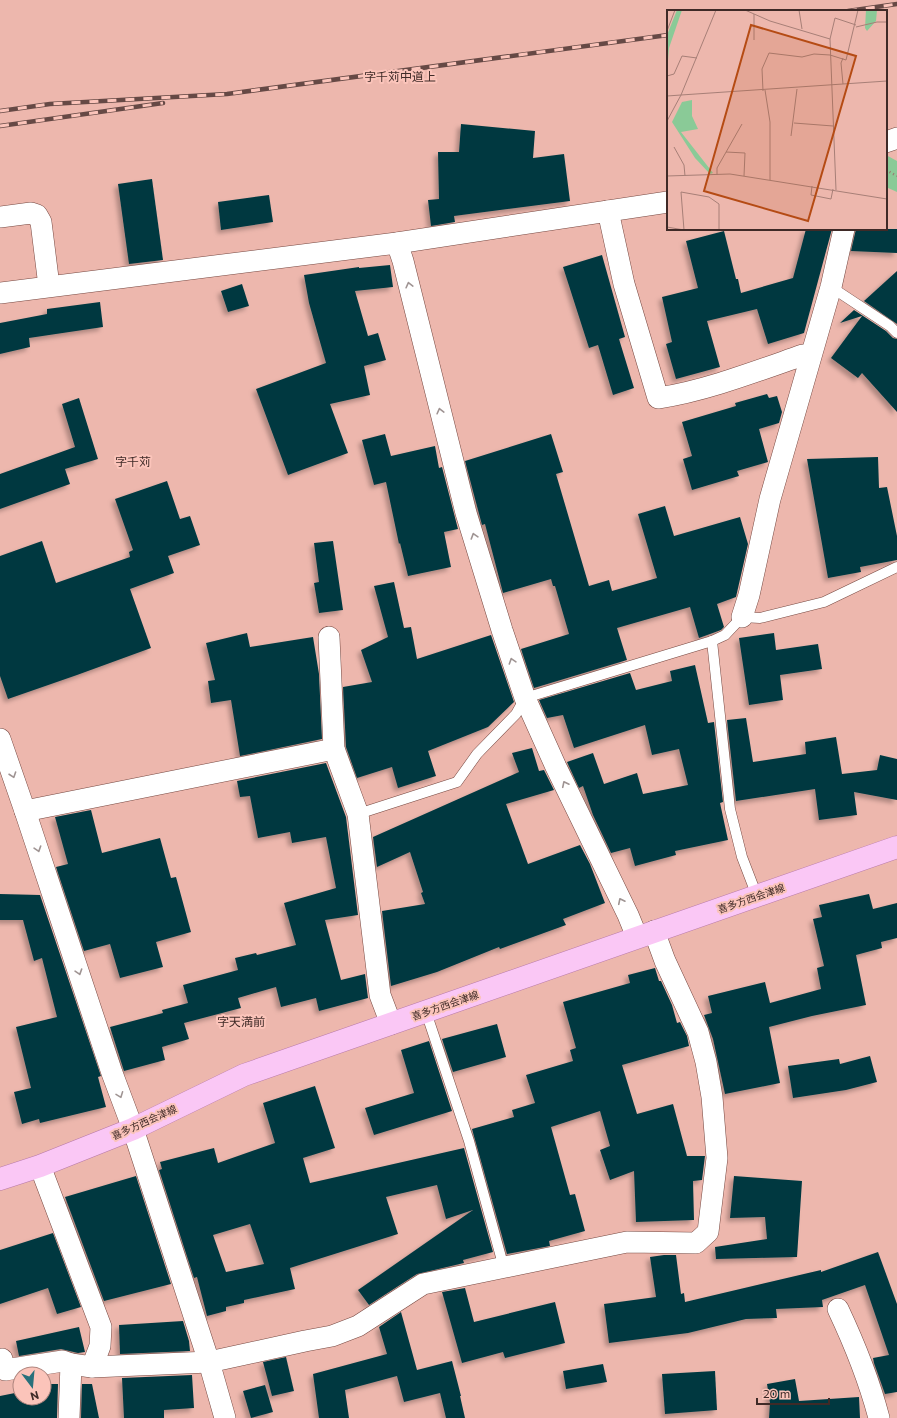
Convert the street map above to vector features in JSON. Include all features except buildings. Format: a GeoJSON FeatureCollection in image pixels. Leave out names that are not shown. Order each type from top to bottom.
{"type":"FeatureCollection","features":[{"type":"Feature","properties":{"kind":"main road","name":"喜多方西会津線"},"geometry":{"type":"LineString","coordinates":[[0,1179],[40,1166],[133,1128],[244,1076],[645,934],[897,847]]}},
{"type":"Feature","properties":{"kind":"street"},"geometry":{"type":"LineString","coordinates":[[887,142],[897,138]]}},
{"type":"Feature","properties":{"kind":"street"},"geometry":{"type":"LineString","coordinates":[[0,293],[397,243],[667,202]]}},
{"type":"Feature","properties":{"kind":"street"},"geometry":{"type":"LineString","coordinates":[[608,211],[624,284],[658,398],[680,394],[803,355],[810,358]]}},
{"type":"Feature","properties":{"kind":"street"},"geometry":{"type":"LineString","coordinates":[[0,217],[31,213],[37,215],[41,222],[49,286]]}},
{"type":"Feature","properties":{"kind":"street"},"geometry":{"type":"LineString","coordinates":[[742,617],[749,595],[770,499],[831,287],[844,230]]}},
{"type":"Feature","properties":{"kind":"street"},"geometry":{"type":"LineString","coordinates":[[2,1359],[5,1370],[63,1361],[71,1364],[92,1367],[209,1362],[332,1336],[358,1326],[423,1284],[627,1242],[696,1243],[708,1232],[717,1158],[712,1097],[706,1062],[698,1032],[665,961],[645,934],[628,915],[556,767],[525,698],[502,630],[466,513],[403,261],[397,243]]}},
{"type":"Feature","properties":{"kind":"street"},"geometry":{"type":"LineString","coordinates":[[330,637],[334,748],[358,814],[380,995],[390,1024]]}},
{"type":"Feature","properties":{"kind":"street"},"geometry":{"type":"LineString","coordinates":[[0,740],[112,1074],[133,1128],[209,1362],[225,1418]]}},
{"type":"Feature","properties":{"kind":"street"},"geometry":{"type":"LineString","coordinates":[[25,812],[334,748]]}},
{"type":"Feature","properties":{"kind":"street"},"geometry":{"type":"LineString","coordinates":[[40,1166],[101,1327],[100,1346],[92,1367]]}},
{"type":"Feature","properties":{"kind":"street"},"geometry":{"type":"LineString","coordinates":[[838,1309],[860,1356],[872,1392],[878,1418]]}},
{"type":"Feature","properties":{"kind":"street"},"geometry":{"type":"LineString","coordinates":[[69,1418],[71,1364]]}},
{"type":"Feature","properties":{"kind":"lane"},"geometry":{"type":"LineString","coordinates":[[831,287],[890,326],[897,333]]}},
{"type":"Feature","properties":{"kind":"lane"},"geometry":{"type":"LineString","coordinates":[[358,814],[457,782],[476,754],[516,714],[525,698],[712,641],[725,635],[742,617],[760,618],[824,602],[897,567]]}},
{"type":"Feature","properties":{"kind":"lane"},"geometry":{"type":"LineString","coordinates":[[712,641],[730,809],[742,857],[757,896]]}},
{"type":"Feature","properties":{"kind":"lane"},"geometry":{"type":"LineString","coordinates":[[426,1012],[469,1141],[504,1268]]}},
{"type":"Feature","properties":{"kind":"path"},"geometry":{"type":"LineString","coordinates":[[887,171],[897,176]]}},
{"type":"Feature","properties":{"kind":"green space"},"geometry":{"type":"Polygon","coordinates":[[[887,156],[897,161],[897,192],[887,187],[887,156]]]}},
{"type":"Feature","properties":{"kind":"railway"},"geometry":{"type":"LineString","coordinates":[[855,10],[897,4]]}},
{"type":"Feature","properties":{"kind":"railway"},"geometry":{"type":"LineString","coordinates":[[0,111],[50,104],[227,94],[667,35]]}},
{"type":"Feature","properties":{"kind":"railway"},"geometry":{"type":"LineString","coordinates":[[0,126],[163,103]]}},
{"type":"Feature","properties":{"kind":"district","name":"字千苅中道上"},"geometry":{"type":"Point","coordinates":[400,77]}},
{"type":"Feature","properties":{"kind":"district","name":"字千苅"},"geometry":{"type":"Point","coordinates":[133,462]}},
{"type":"Feature","properties":{"kind":"district","name":"字天満前"},"geometry":{"type":"Point","coordinates":[241,1022]}}]}
